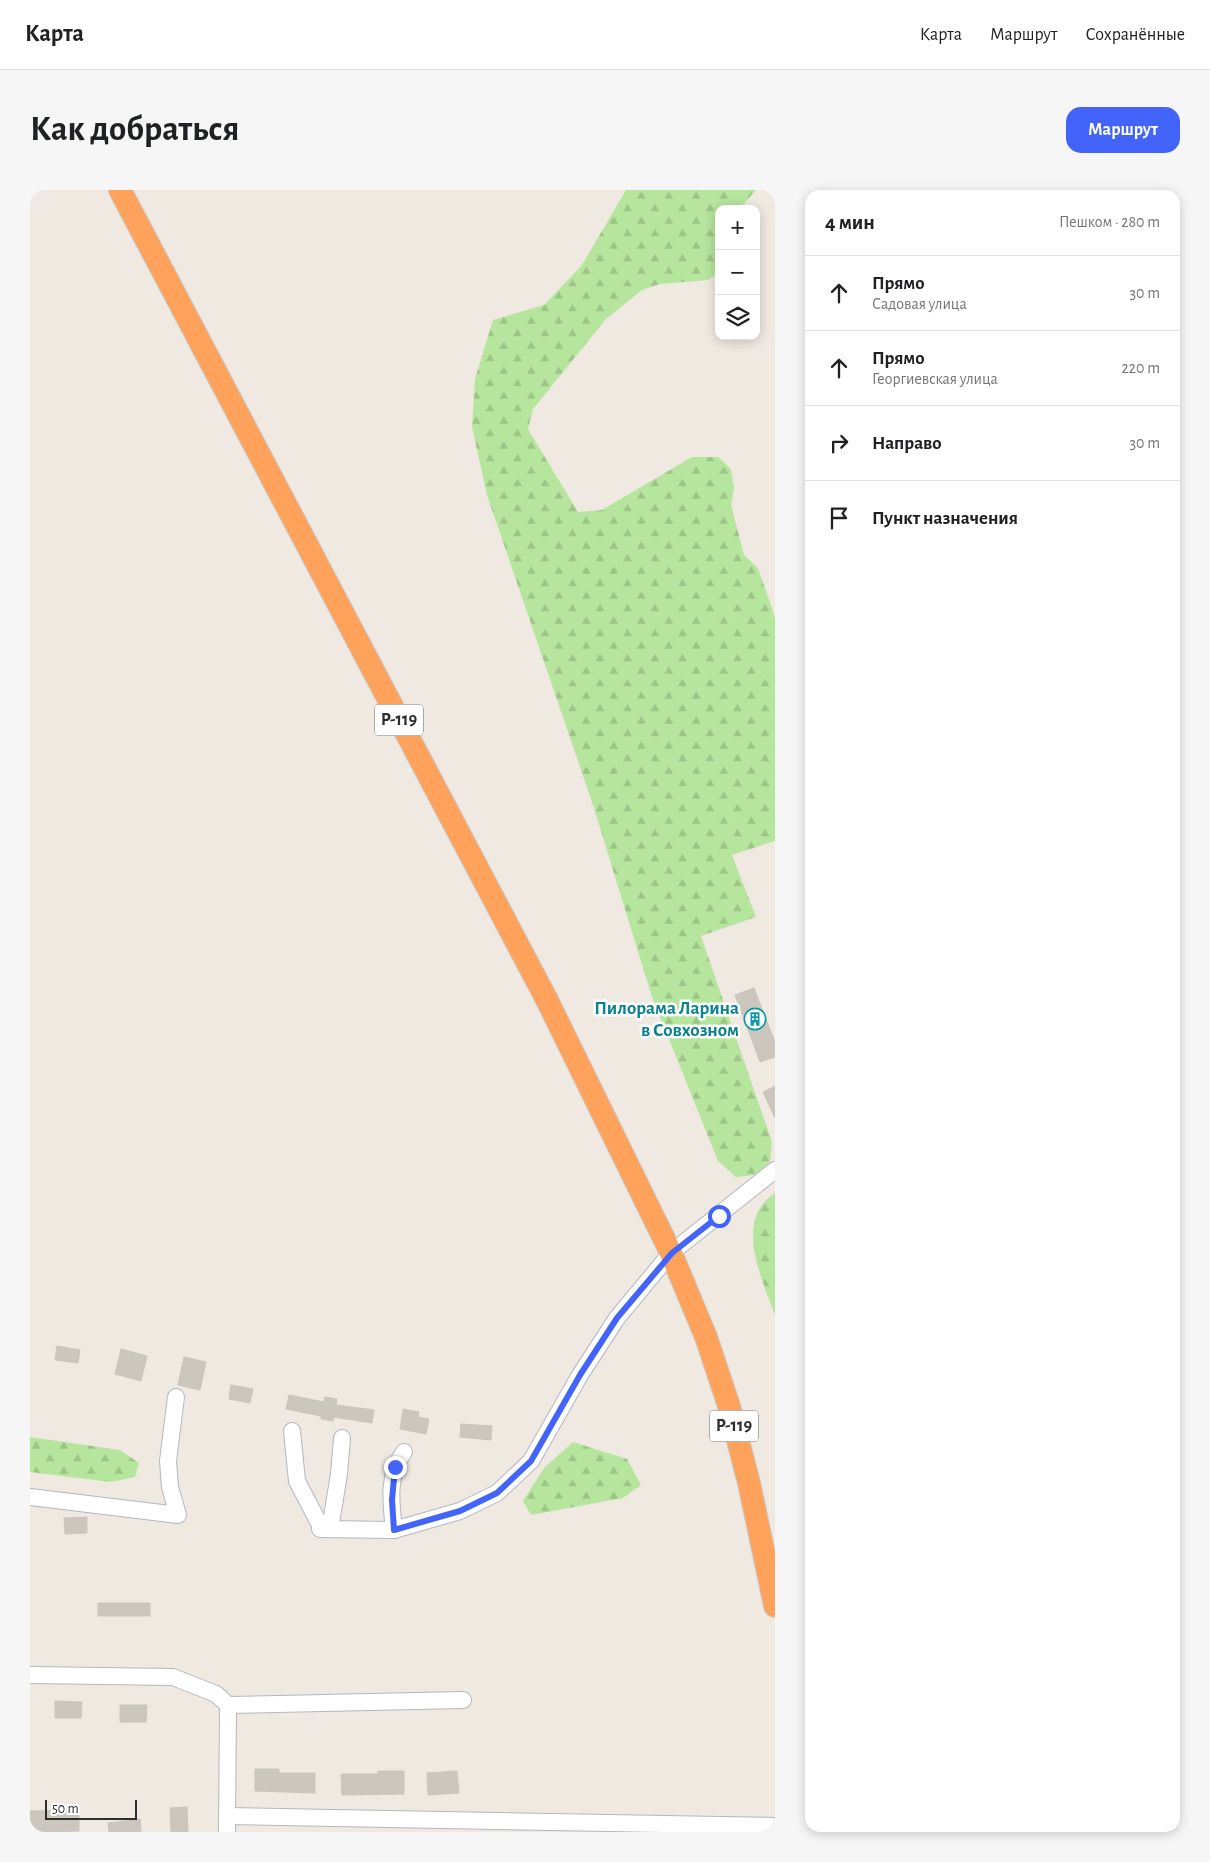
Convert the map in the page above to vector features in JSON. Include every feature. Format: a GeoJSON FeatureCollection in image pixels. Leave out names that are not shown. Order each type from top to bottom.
{"type":"FeatureCollection","features":[{"type":"Feature","properties":{"kind":"highway","name":"Р-119"},"geometry":{"type":"LineString","coordinates":[[120,190],[547,1000],[672,1253],[706,1337],[729,1406],[771,1567],[775,1606]]}},
{"type":"Feature","properties":{"kind":"street"},"geometry":{"type":"LineString","coordinates":[[324,1529],[394,1530],[460,1511],[497,1493],[531,1461],[580,1375],[617,1318],[672,1253],[775,1170]]}},
{"type":"Feature","properties":{"kind":"street"},"geometry":{"type":"LineString","coordinates":[[30,1496],[178,1515],[170,1486],[168,1461],[176,1397]]}},
{"type":"Feature","properties":{"kind":"street"},"geometry":{"type":"LineString","coordinates":[[292,1431],[297,1481],[324,1529]]}},
{"type":"Feature","properties":{"kind":"street"},"geometry":{"type":"LineString","coordinates":[[324,1529],[339,1474],[342,1438]]}},
{"type":"Feature","properties":{"kind":"street"},"geometry":{"type":"LineString","coordinates":[[394,1530],[392,1479],[395,1467],[404,1452]]}},
{"type":"Feature","properties":{"kind":"street"},"geometry":{"type":"LineString","coordinates":[[30,1675],[173,1677],[216,1694],[228,1704],[463,1700]]}},
{"type":"Feature","properties":{"kind":"street"},"geometry":{"type":"LineString","coordinates":[[228,1704],[227,1824],[775,1826]]}},
{"type":"Feature","properties":{"kind":"green space"},"geometry":{"type":"Polygon","coordinates":[[[626,190],[756,190],[743,205],[715,205],[715,276],[708,280],[660,284],[642,290],[606,319],[533,409],[528,429],[578,512],[602,510],[692,457],[718,457],[731,469],[734,488],[731,505],[744,555],[758,568],[775,617],[775,841],[732,855],[756,917],[701,936],[772,1142],[770,1162],[754,1175],[736,1177],[718,1161],[652,997],[593,805],[487,495],[472,427],[475,379],[493,320],[544,305],[582,265],[626,190]]]}},
{"type":"Feature","properties":{"kind":"green space"},"geometry":{"type":"Polygon","coordinates":[[[775,1193],[775,1315],[758,1268],[753,1234],[755,1218],[762,1205],[775,1193]]]}},
{"type":"Feature","properties":{"kind":"green space"},"geometry":{"type":"Polygon","coordinates":[[[30,1437],[120,1450],[139,1463],[135,1477],[111,1482],[30,1472],[30,1437]]]}},
{"type":"Feature","properties":{"kind":"green space"},"geometry":{"type":"Polygon","coordinates":[[[573,1442],[627,1459],[641,1485],[623,1498],[531,1515],[523,1501],[544,1468],[573,1442]]]}},
{"type":"Feature","properties":{"kind":"building","name":"Пилорама Ларина в Совхозном"},"geometry":{"type":"Polygon","coordinates":[[[754,988],[775,1042],[775,1057],[760,1062],[735,995],[754,988]]]}},
{"type":"Feature","properties":{"kind":"building"},"geometry":{"type":"Polygon","coordinates":[[[775,1086],[775,1118],[763,1092],[775,1086]]]}},
{"type":"Feature","properties":{"kind":"building"},"geometry":{"type":"Polygon","coordinates":[[[57,1346],[80,1350],[78,1363],[55,1360],[57,1346]]]}},
{"type":"Feature","properties":{"kind":"building"},"geometry":{"type":"Polygon","coordinates":[[[121,1349],[147,1356],[141,1381],[115,1374],[121,1349]]]}},
{"type":"Feature","properties":{"kind":"building"},"geometry":{"type":"Polygon","coordinates":[[[184,1357],[206,1362],[200,1390],[178,1385],[184,1357]]]}},
{"type":"Feature","properties":{"kind":"building"},"geometry":{"type":"Polygon","coordinates":[[[231,1385],[253,1389],[250,1403],[229,1399],[231,1385]]]}},
{"type":"Feature","properties":{"kind":"building"},"geometry":{"type":"Polygon","coordinates":[[[289,1395],[324,1402],[325,1397],[337,1399],[336,1405],[374,1410],[372,1423],[334,1417],[333,1421],[321,1419],[321,1416],[286,1409],[289,1395]]]}},
{"type":"Feature","properties":{"kind":"building"},"geometry":{"type":"Polygon","coordinates":[[[403,1409],[419,1412],[418,1417],[429,1419],[426,1434],[400,1429],[403,1409]]]}},
{"type":"Feature","properties":{"kind":"building"},"geometry":{"type":"Polygon","coordinates":[[[461,1424],[492,1426],[491,1440],[460,1437],[461,1424]]]}},
{"type":"Feature","properties":{"kind":"building"},"geometry":{"type":"Polygon","coordinates":[[[87,1517],[87,1533],[65,1534],[64,1518],[87,1517]]]}},
{"type":"Feature","properties":{"kind":"building"},"geometry":{"type":"Polygon","coordinates":[[[98,1603],[150,1603],[150,1616],[98,1616],[98,1603]]]}},
{"type":"Feature","properties":{"kind":"building"},"geometry":{"type":"Polygon","coordinates":[[[55,1701],[82,1702],[81,1718],[55,1718],[55,1701]]]}},
{"type":"Feature","properties":{"kind":"building"},"geometry":{"type":"Polygon","coordinates":[[[120,1705],[147,1705],[146,1722],[120,1722],[120,1705]]]}},
{"type":"Feature","properties":{"kind":"building"},"geometry":{"type":"Polygon","coordinates":[[[255,1769],[279,1769],[279,1773],[315,1773],[315,1793],[255,1791],[255,1769]]]}},
{"type":"Feature","properties":{"kind":"building"},"geometry":{"type":"Polygon","coordinates":[[[378,1771],[404,1771],[404,1794],[342,1795],[341,1774],[378,1774],[378,1771]]]}},
{"type":"Feature","properties":{"kind":"building"},"geometry":{"type":"Polygon","coordinates":[[[457,1771],[459,1793],[428,1795],[427,1773],[457,1771]]]}},
{"type":"Feature","properties":{"kind":"building"},"geometry":{"type":"Polygon","coordinates":[[[187,1807],[188,1832],[171,1832],[170,1808],[187,1807]]]}},
{"type":"Feature","properties":{"kind":"building"},"geometry":{"type":"Polygon","coordinates":[[[79,1810],[79,1831],[30,1832],[30,1811],[79,1810]]]}},
{"type":"Feature","properties":{"kind":"building"},"geometry":{"type":"Polygon","coordinates":[[[140,1819],[141,1832],[109,1832],[108,1823],[140,1819]]]}},
{"type":"Feature","properties":{"kind":"place","name":"Пилорама Ларина в Совхозном"},"geometry":{"type":"Point","coordinates":[755,1019]}},
{"type":"Feature","properties":{"kind":"route"},"geometry":{"type":"LineString","coordinates":[[395,1467],[392,1479],[394,1530],[460,1511],[497,1493],[531,1461],[580,1375],[617,1318],[672,1253],[719,1216]]}}]}
